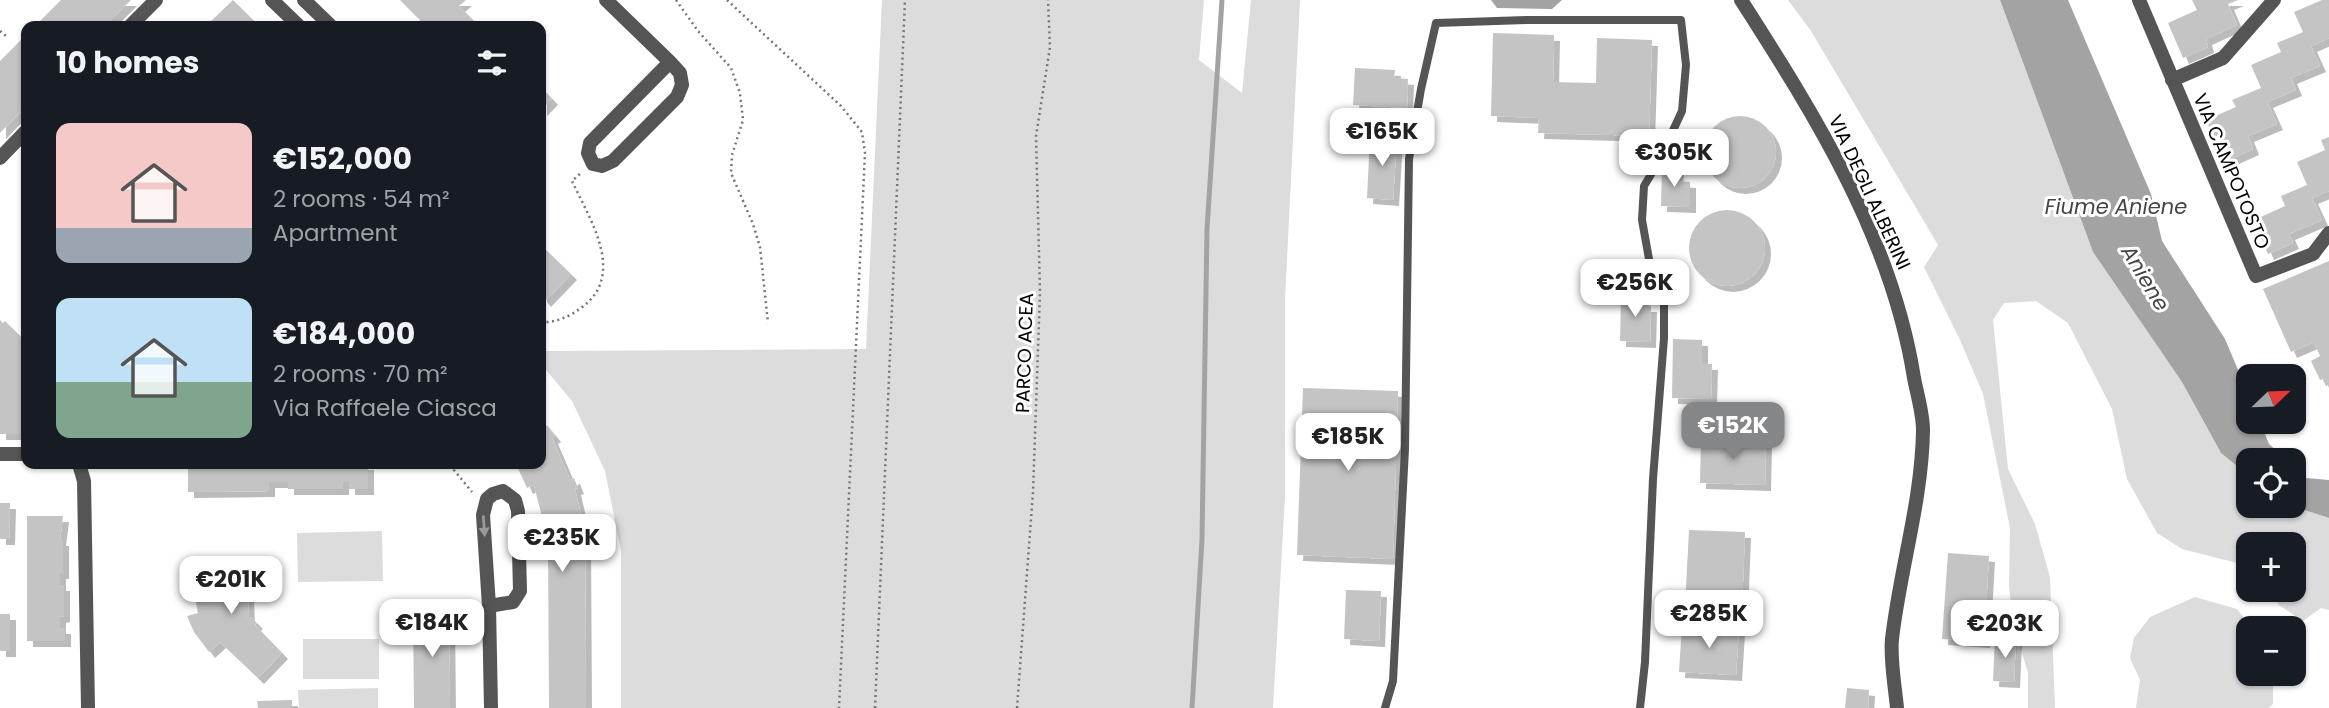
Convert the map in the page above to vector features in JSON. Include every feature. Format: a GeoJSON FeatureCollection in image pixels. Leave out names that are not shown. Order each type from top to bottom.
{"type":"FeatureCollection","features":[{"type":"Feature","properties":{"kind":"street"},"geometry":{"type":"LineString","coordinates":[[135,21],[156,0]]}},
{"type":"Feature","properties":{"kind":"street"},"geometry":{"type":"LineString","coordinates":[[272,0],[294,21]]}},
{"type":"Feature","properties":{"kind":"street"},"geometry":{"type":"LineString","coordinates":[[304,0],[326,21]]}},
{"type":"Feature","properties":{"kind":"street"},"geometry":{"type":"LineString","coordinates":[[606,0],[670,62],[682,79],[679,94],[613,161],[602,166],[593,164],[588,153],[590,143],[670,62]]}},
{"type":"Feature","properties":{"kind":"street","name":"VIA DEGLI ALBERINI"},"geometry":{"type":"LineString","coordinates":[[1741,0],[1811,109],[1859,205],[1891,280],[1910,353],[1923,428],[1915,516],[1891,643],[1896,708]]}},
{"type":"Feature","properties":{"kind":"street","name":"VIA CAMPOTOSTO"},"geometry":{"type":"LineString","coordinates":[[2139,0],[2256,276],[2313,254],[2329,233]]}},
{"type":"Feature","properties":{"kind":"street"},"geometry":{"type":"LineString","coordinates":[[2172,79],[2223,58],[2274,0]]}},
{"type":"Feature","properties":{"kind":"street"},"geometry":{"type":"LineString","coordinates":[[0,158],[21,136]]}},
{"type":"Feature","properties":{"kind":"street"},"geometry":{"type":"LineString","coordinates":[[0,454],[21,454]]}},
{"type":"Feature","properties":{"kind":"street"},"geometry":{"type":"LineString","coordinates":[[80,469],[84,481],[88,708]]}},
{"type":"Feature","properties":{"kind":"street"},"geometry":{"type":"LineString","coordinates":[[489,606],[513,602],[520,591],[519,511],[515,500],[503,491],[490,496],[484,506],[491,708]]}},
{"type":"Feature","properties":{"kind":"lane"},"geometry":{"type":"LineString","coordinates":[[1385,708],[1393,681],[1405,449],[1409,159],[1436,23],[1681,20],[1686,65],[1682,111],[1644,187],[1642,220],[1649,259],[1664,296],[1664,338],[1640,708]]}},
{"type":"Feature","properties":{"kind":"path"},"geometry":{"type":"LineString","coordinates":[[676,0],[730,68],[740,93],[743,120],[732,155],[731,173],[760,247],[768,323]]}},
{"type":"Feature","properties":{"kind":"path"},"geometry":{"type":"LineString","coordinates":[[727,0],[841,106],[862,132],[865,153],[839,708]]}},
{"type":"Feature","properties":{"kind":"path"},"geometry":{"type":"LineString","coordinates":[[875,708],[905,0]]}},
{"type":"Feature","properties":{"kind":"path","name":"PARCO ACEA"},"geometry":{"type":"LineString","coordinates":[[1017,708],[1033,492],[1040,292],[1036,135],[1050,47],[1048,0]]}},
{"type":"Feature","properties":{"kind":"path"},"geometry":{"type":"LineString","coordinates":[[0,31],[6,36]]}},
{"type":"Feature","properties":{"kind":"path"},"geometry":{"type":"LineString","coordinates":[[546,321],[564,318],[576,312],[596,293],[601,281],[603,251],[572,181],[593,164]]}},
{"type":"Feature","properties":{"kind":"path"},"geometry":{"type":"LineString","coordinates":[[454,469],[484,506]]}},
{"type":"Feature","properties":{"kind":"shaded area"},"geometry":{"type":"Polygon","coordinates":[[[882,0],[1204,0],[1199,60],[1242,93],[1251,0],[1300,0],[1285,299],[1285,497],[1273,708],[621,708],[621,551],[605,471],[572,401],[546,370],[546,351],[866,349],[882,0]]]}},
{"type":"Feature","properties":{"kind":"shaded area"},"geometry":{"type":"Polygon","coordinates":[[[1788,0],[2000,0],[2093,252],[2182,382],[2221,453],[2236,465],[2236,518],[2306,518],[2306,511],[2329,518],[2329,610],[2321,608],[2306,619],[2306,616],[2296,616],[2277,602],[2306,602],[2306,532],[2236,532],[2236,563],[2182,549],[2157,533],[2127,479],[2112,409],[2068,323],[2036,301],[2004,303],[1993,320],[2008,469],[2035,524],[2050,577],[2055,708],[2028,708],[2028,673],[2013,624],[2009,586],[2010,528],[1983,394],[1924,267],[1938,245],[1811,31],[1788,0]]]}},
{"type":"Feature","properties":{"kind":"shaded area"},"geometry":{"type":"Polygon","coordinates":[[[382,531],[383,581],[298,582],[297,533],[382,531]]]}},
{"type":"Feature","properties":{"kind":"shaded area"},"geometry":{"type":"Polygon","coordinates":[[[2195,597],[2237,609],[2243,616],[2236,616],[2236,686],[2273,686],[2273,704],[2269,708],[2136,708],[2140,680],[2130,658],[2134,638],[2150,617],[2195,597]]]}},
{"type":"Feature","properties":{"kind":"shaded area"},"geometry":{"type":"Polygon","coordinates":[[[303,639],[379,639],[379,679],[303,679],[303,639]]]}},
{"type":"Feature","properties":{"kind":"shaded area"},"geometry":{"type":"Polygon","coordinates":[[[378,688],[378,708],[299,708],[298,690],[378,688]]]}},
{"type":"Feature","properties":{"kind":"water"},"geometry":{"type":"Polygon","coordinates":[[[1491,0],[1562,0],[1552,9],[1497,8],[1491,0]]]}},
{"type":"Feature","properties":{"kind":"water","name":"Fiume Aniene"},"geometry":{"type":"Polygon","coordinates":[[[2000,0],[2068,0],[2151,194],[2162,241],[2225,339],[2236,365],[2236,434],[2265,434],[2274,448],[2236,448],[2236,465],[2221,453],[2182,382],[2093,252],[2000,0]]]}},
{"type":"Feature","properties":{"kind":"water"},"geometry":{"type":"Polygon","coordinates":[[[2306,478],[2329,480],[2329,518],[2306,511],[2306,478]]]}},
{"type":"Feature","properties":{"kind":"building"},"geometry":{"type":"Polygon","coordinates":[[[61,0],[131,0],[110,21],[40,21],[61,0]]]}},
{"type":"Feature","properties":{"kind":"building"},"geometry":{"type":"Polygon","coordinates":[[[233,0],[254,21],[211,21],[233,0]]]}},
{"type":"Feature","properties":{"kind":"building"},"geometry":{"type":"Polygon","coordinates":[[[400,0],[466,0],[459,6],[474,21],[421,21],[400,0]]]}},
{"type":"Feature","properties":{"kind":"building"},"geometry":{"type":"Polygon","coordinates":[[[2192,0],[2238,0],[2228,4],[2237,25],[2206,39],[2208,47],[2183,58],[2168,23],[2197,10],[2192,0]]]}},
{"type":"Feature","properties":{"kind":"building"},"geometry":{"type":"Polygon","coordinates":[[[2322,0],[2329,0],[2329,38],[2311,46],[2320,66],[2291,78],[2296,90],[2267,102],[2277,124],[2248,136],[2253,149],[2224,162],[2206,120],[2236,107],[2232,100],[2261,88],[2251,65],[2281,52],[2277,43],[2303,32],[2294,12],[2322,0]]]}},
{"type":"Feature","properties":{"kind":"building"},"geometry":{"type":"Polygon","coordinates":[[[1493,33],[1554,35],[1553,82],[1596,83],[1597,38],[1652,40],[1649,136],[1538,133],[1539,118],[1491,116],[1493,33]]]}},
{"type":"Feature","properties":{"kind":"building"},"geometry":{"type":"Polygon","coordinates":[[[21,40],[21,111],[0,133],[0,61],[21,40]]]}},
{"type":"Feature","properties":{"kind":"building"},"geometry":{"type":"Polygon","coordinates":[[[1355,68],[1395,70],[1394,78],[1408,79],[1407,108],[1353,105],[1355,68]]]}},
{"type":"Feature","properties":{"kind":"building"},"geometry":{"type":"Polygon","coordinates":[[[546,92],[552,99],[546,105],[546,92]]]}},
{"type":"Feature","properties":{"kind":"building"},"geometry":{"type":"Polygon","coordinates":[[[1740,116],[1760,122],[1770,132],[1776,152],[1770,172],[1760,182],[1740,188],[1720,182],[1710,172],[1704,152],[1710,132],[1720,122],[1740,116]]]}},
{"type":"Feature","properties":{"kind":"building"},"geometry":{"type":"Polygon","coordinates":[[[1370,136],[1397,137],[1393,200],[1367,198],[1370,136]]]}},
{"type":"Feature","properties":{"kind":"building"},"geometry":{"type":"Polygon","coordinates":[[[2329,137],[2329,191],[2312,198],[2322,220],[2289,234],[2293,243],[2268,254],[2254,220],[2285,206],[2281,196],[2307,185],[2297,162],[2325,150],[2321,140],[2329,137]]]}},
{"type":"Feature","properties":{"kind":"building"},"geometry":{"type":"Polygon","coordinates":[[[1662,165],[1678,166],[1677,181],[1690,182],[1690,207],[1661,206],[1662,165]]]}},
{"type":"Feature","properties":{"kind":"building"},"geometry":{"type":"Polygon","coordinates":[[[1720,210],[1734,210],[1748,216],[1759,227],[1765,248],[1762,263],[1754,275],[1734,286],[1720,286],[1706,280],[1695,269],[1689,255],[1689,241],[1695,227],[1706,216],[1720,210]]]}},
{"type":"Feature","properties":{"kind":"building"},"geometry":{"type":"Polygon","coordinates":[[[546,250],[571,274],[546,300],[546,250]]]}},
{"type":"Feature","properties":{"kind":"building"},"geometry":{"type":"Polygon","coordinates":[[[2329,261],[2329,388],[2325,378],[2320,380],[2311,361],[2320,356],[2314,342],[2291,352],[2263,289],[2329,261]]]}},
{"type":"Feature","properties":{"kind":"building"},"geometry":{"type":"Polygon","coordinates":[[[1621,294],[1643,295],[1643,306],[1651,306],[1650,342],[1620,341],[1621,294]]]}},
{"type":"Feature","properties":{"kind":"building"},"geometry":{"type":"Polygon","coordinates":[[[0,320],[3,323],[5,321],[21,337],[21,434],[0,434],[0,320]]]}},
{"type":"Feature","properties":{"kind":"building"},"geometry":{"type":"Polygon","coordinates":[[[1673,339],[1702,340],[1702,364],[1712,364],[1711,399],[1672,398],[1673,339]]]}},
{"type":"Feature","properties":{"kind":"building"},"geometry":{"type":"Polygon","coordinates":[[[1303,388],[1398,391],[1393,559],[1297,555],[1303,388]]]}},
{"type":"Feature","properties":{"kind":"building"},"geometry":{"type":"Polygon","coordinates":[[[546,425],[555,436],[552,438],[570,480],[574,478],[578,488],[575,489],[585,532],[586,708],[549,708],[548,541],[534,485],[527,488],[518,469],[546,469],[546,425]]]}},
{"type":"Feature","properties":{"kind":"building"},"geometry":{"type":"Polygon","coordinates":[[[1701,438],[1766,440],[1765,485],[1700,483],[1701,438]]]}},
{"type":"Feature","properties":{"kind":"building"},"geometry":{"type":"Polygon","coordinates":[[[188,469],[368,469],[368,489],[349,489],[349,482],[343,482],[343,489],[288,489],[288,482],[269,482],[269,491],[188,492],[188,469]]]}},
{"type":"Feature","properties":{"kind":"building"},"geometry":{"type":"Polygon","coordinates":[[[0,503],[10,503],[9,539],[0,539],[0,503]]]}},
{"type":"Feature","properties":{"kind":"building"},"geometry":{"type":"Polygon","coordinates":[[[27,516],[63,516],[60,540],[63,540],[63,573],[60,573],[60,585],[64,585],[64,616],[60,617],[60,628],[65,628],[65,641],[27,641],[27,516]]]}},
{"type":"Feature","properties":{"kind":"building"},"geometry":{"type":"Polygon","coordinates":[[[1689,530],[1745,532],[1742,608],[1685,606],[1689,530]]]}},
{"type":"Feature","properties":{"kind":"building"},"geometry":{"type":"Polygon","coordinates":[[[1948,553],[1989,556],[1984,642],[1942,639],[1948,553]]]}},
{"type":"Feature","properties":{"kind":"building"},"geometry":{"type":"Polygon","coordinates":[[[210,557],[246,557],[246,587],[251,587],[251,594],[248,595],[249,619],[251,617],[257,623],[255,625],[282,653],[258,678],[220,642],[209,652],[194,632],[187,616],[198,613],[197,585],[210,588],[210,557]]]}},
{"type":"Feature","properties":{"kind":"building"},"geometry":{"type":"Polygon","coordinates":[[[1346,590],[1381,591],[1379,641],[1344,639],[1346,590]]]}},
{"type":"Feature","properties":{"kind":"building"},"geometry":{"type":"Polygon","coordinates":[[[413,610],[449,610],[450,708],[414,708],[413,610]]]}},
{"type":"Feature","properties":{"kind":"building"},"geometry":{"type":"Polygon","coordinates":[[[0,614],[10,614],[10,651],[0,651],[0,614]]]}},
{"type":"Feature","properties":{"kind":"building"},"geometry":{"type":"Polygon","coordinates":[[[1682,625],[1739,628],[1736,675],[1679,672],[1682,625]]]}},
{"type":"Feature","properties":{"kind":"building"},"geometry":{"type":"Polygon","coordinates":[[[1995,637],[2016,638],[2014,682],[1993,681],[1995,637]]]}},
{"type":"Feature","properties":{"kind":"building"},"geometry":{"type":"Polygon","coordinates":[[[1847,688],[1869,690],[1868,708],[1845,708],[1847,688]]]}},
{"type":"Feature","properties":{"kind":"building"},"geometry":{"type":"Polygon","coordinates":[[[292,700],[292,708],[258,708],[257,701],[292,700]]]}},
{"type":"Feature","properties":{"kind":"waterway"},"geometry":{"type":"LineString","coordinates":[[1192,708],[1202,539],[1207,229],[1222,0]]}},
{"type":"Feature","properties":{"kind":"water label","name":"Aniene"},"geometry":{"type":"Point","coordinates":[2145,278]}}]}
